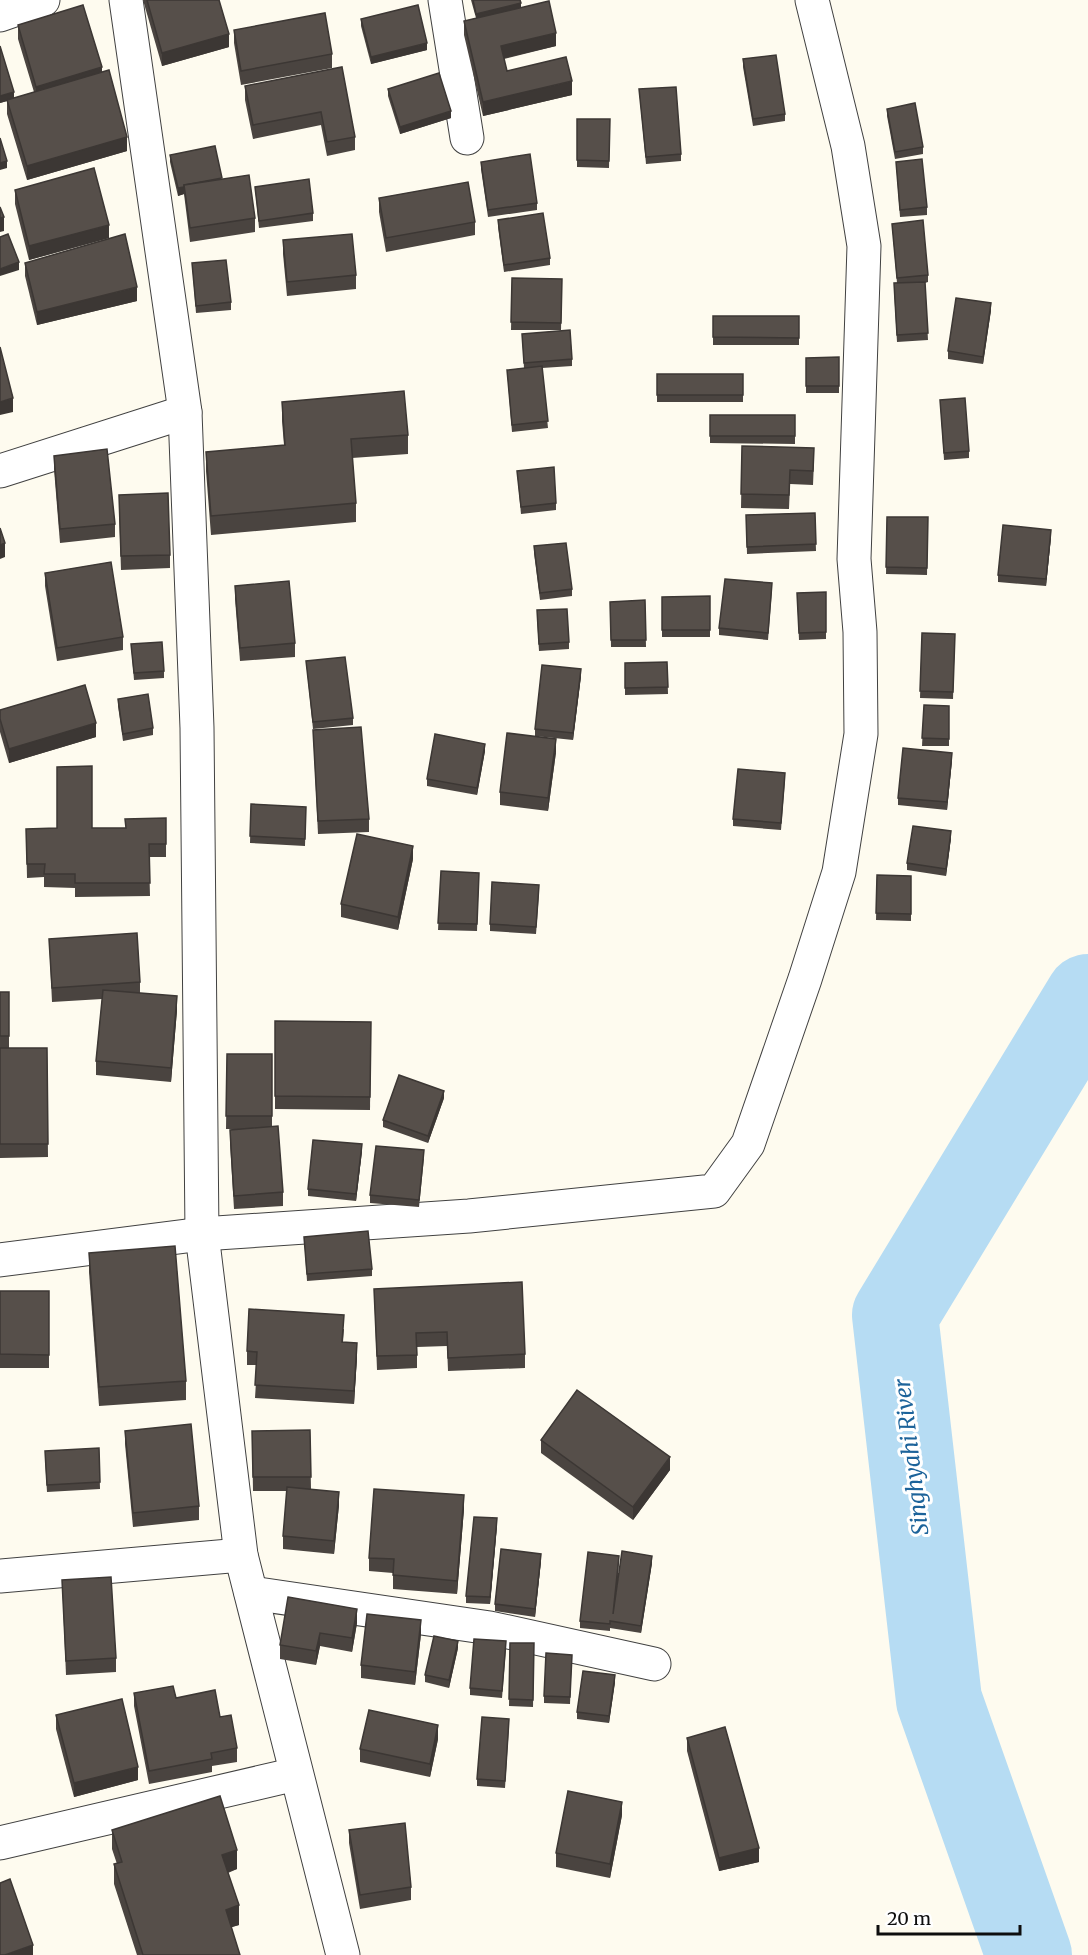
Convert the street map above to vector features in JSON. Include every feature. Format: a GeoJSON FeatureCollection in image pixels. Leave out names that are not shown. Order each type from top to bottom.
{"type":"FeatureCollection","features":[{"type":"Feature","properties":{"kind":"street"},"geometry":{"type":"LineString","coordinates":[[0,15],[42,0]]}},
{"type":"Feature","properties":{"kind":"street"},"geometry":{"type":"LineString","coordinates":[[126,0],[185,412],[197,728],[202,1234],[241,1555],[343,1955]]}},
{"type":"Feature","properties":{"kind":"street"},"geometry":{"type":"LineString","coordinates":[[445,0],[467,138]]}},
{"type":"Feature","properties":{"kind":"street"},"geometry":{"type":"LineString","coordinates":[[0,1260],[202,1234],[469,1216],[714,1191],[748,1144],[777,1063],[839,872],[861,734],[860,632],[854,559],[864,246],[848,146],[812,0]]}},
{"type":"Feature","properties":{"kind":"street"},"geometry":{"type":"LineString","coordinates":[[0,471],[185,412]]}},
{"type":"Feature","properties":{"kind":"street"},"geometry":{"type":"LineString","coordinates":[[0,1576],[241,1555]]}},
{"type":"Feature","properties":{"kind":"street"},"geometry":{"type":"LineString","coordinates":[[251,1593],[490,1628],[654,1664]]}},
{"type":"Feature","properties":{"kind":"street"},"geometry":{"type":"LineString","coordinates":[[0,1844],[296,1774]]}},
{"type":"Feature","properties":{"kind":"building"},"geometry":{"type":"Polygon","coordinates":[[[147,0],[219,0],[229,34],[162,53],[147,0]]]}},
{"type":"Feature","properties":{"kind":"building"},"geometry":{"type":"Polygon","coordinates":[[[473,0],[520,0],[521,3],[476,14],[473,0]]]}},
{"type":"Feature","properties":{"kind":"building"},"geometry":{"type":"Polygon","coordinates":[[[549,1],[556,33],[501,46],[507,71],[566,57],[572,81],[483,102],[464,21],[549,1]]]}},
{"type":"Feature","properties":{"kind":"building"},"geometry":{"type":"Polygon","coordinates":[[[83,5],[102,67],[36,87],[18,25],[83,5]]]}},
{"type":"Feature","properties":{"kind":"building"},"geometry":{"type":"Polygon","coordinates":[[[418,5],[427,43],[371,57],[361,19],[418,5]]]}},
{"type":"Feature","properties":{"kind":"building"},"geometry":{"type":"Polygon","coordinates":[[[325,13],[332,54],[241,71],[234,30],[325,13]]]}},
{"type":"Feature","properties":{"kind":"building"},"geometry":{"type":"Polygon","coordinates":[[[0,46],[14,92],[0,96],[0,46]]]}},
{"type":"Feature","properties":{"kind":"building"},"geometry":{"type":"Polygon","coordinates":[[[776,55],[785,114],[753,119],[743,59],[776,55]]]}},
{"type":"Feature","properties":{"kind":"building"},"geometry":{"type":"Polygon","coordinates":[[[342,67],[355,137],[327,142],[321,112],[253,125],[245,86],[342,67]]]}},
{"type":"Feature","properties":{"kind":"building"},"geometry":{"type":"Polygon","coordinates":[[[109,70],[127,137],[27,166],[7,100],[109,70]]]}},
{"type":"Feature","properties":{"kind":"building"},"geometry":{"type":"Polygon","coordinates":[[[439,73],[451,111],[400,127],[388,89],[439,73]]]}},
{"type":"Feature","properties":{"kind":"building"},"geometry":{"type":"Polygon","coordinates":[[[676,87],[681,154],[646,157],[639,89],[676,87]]]}},
{"type":"Feature","properties":{"kind":"building"},"geometry":{"type":"Polygon","coordinates":[[[915,103],[923,147],[895,152],[887,109],[915,103]]]}},
{"type":"Feature","properties":{"kind":"building"},"geometry":{"type":"Polygon","coordinates":[[[577,119],[610,119],[609,161],[577,160],[577,119]]]}},
{"type":"Feature","properties":{"kind":"building"},"geometry":{"type":"Polygon","coordinates":[[[0,138],[7,161],[0,163],[0,138]]]}},
{"type":"Feature","properties":{"kind":"building"},"geometry":{"type":"Polygon","coordinates":[[[215,146],[222,178],[178,188],[170,155],[215,146]]]}},
{"type":"Feature","properties":{"kind":"building"},"geometry":{"type":"Polygon","coordinates":[[[530,154],[537,203],[488,210],[481,162],[530,154]]]}},
{"type":"Feature","properties":{"kind":"building"},"geometry":{"type":"Polygon","coordinates":[[[922,159],[927,207],[900,210],[896,162],[922,159]]]}},
{"type":"Feature","properties":{"kind":"building"},"geometry":{"type":"Polygon","coordinates":[[[94,168],[109,225],[29,246],[15,190],[94,168]]]}},
{"type":"Feature","properties":{"kind":"building"},"geometry":{"type":"Polygon","coordinates":[[[249,175],[255,218],[190,228],[184,185],[249,175]]]}},
{"type":"Feature","properties":{"kind":"building"},"geometry":{"type":"Polygon","coordinates":[[[309,179],[313,213],[259,221],[255,187],[309,179]]]}},
{"type":"Feature","properties":{"kind":"building"},"geometry":{"type":"Polygon","coordinates":[[[468,182],[475,222],[386,238],[379,198],[468,182]]]}},
{"type":"Feature","properties":{"kind":"building"},"geometry":{"type":"Polygon","coordinates":[[[543,213],[550,258],[504,265],[498,220],[543,213]]]}},
{"type":"Feature","properties":{"kind":"building"},"geometry":{"type":"Polygon","coordinates":[[[923,220],[928,275],[897,278],[892,224],[923,220]]]}},
{"type":"Feature","properties":{"kind":"building"},"geometry":{"type":"Polygon","coordinates":[[[8,234],[19,262],[0,269],[0,237],[8,234]]]}},
{"type":"Feature","properties":{"kind":"building"},"geometry":{"type":"Polygon","coordinates":[[[125,234],[137,287],[37,312],[25,263],[125,234]]]}},
{"type":"Feature","properties":{"kind":"building"},"geometry":{"type":"Polygon","coordinates":[[[352,234],[356,275],[287,282],[283,240],[352,234]]]}},
{"type":"Feature","properties":{"kind":"building"},"geometry":{"type":"Polygon","coordinates":[[[226,260],[231,302],[196,306],[192,263],[226,260]]]}},
{"type":"Feature","properties":{"kind":"building"},"geometry":{"type":"Polygon","coordinates":[[[512,278],[562,279],[561,323],[511,322],[512,278]]]}},
{"type":"Feature","properties":{"kind":"building"},"geometry":{"type":"Polygon","coordinates":[[[925,282],[928,333],[897,335],[894,283],[925,282]]]}},
{"type":"Feature","properties":{"kind":"building"},"geometry":{"type":"Polygon","coordinates":[[[956,298],[991,303],[983,357],[948,351],[956,298]]]}},
{"type":"Feature","properties":{"kind":"building"},"geometry":{"type":"Polygon","coordinates":[[[713,316],[799,316],[799,338],[713,337],[713,316]]]}},
{"type":"Feature","properties":{"kind":"building"},"geometry":{"type":"Polygon","coordinates":[[[570,330],[572,359],[524,363],[522,334],[570,330]]]}},
{"type":"Feature","properties":{"kind":"building"},"geometry":{"type":"Polygon","coordinates":[[[0,347],[13,398],[0,402],[0,347]]]}},
{"type":"Feature","properties":{"kind":"building"},"geometry":{"type":"Polygon","coordinates":[[[839,357],[839,386],[806,386],[806,358],[839,357]]]}},
{"type":"Feature","properties":{"kind":"building"},"geometry":{"type":"Polygon","coordinates":[[[542,366],[548,421],[512,425],[507,370],[542,366]]]}},
{"type":"Feature","properties":{"kind":"building"},"geometry":{"type":"Polygon","coordinates":[[[657,374],[743,374],[743,395],[657,395],[657,374]]]}},
{"type":"Feature","properties":{"kind":"building"},"geometry":{"type":"Polygon","coordinates":[[[404,391],[408,435],[351,439],[356,503],[211,516],[206,452],[285,445],[282,402],[404,391]]]}},
{"type":"Feature","properties":{"kind":"building"},"geometry":{"type":"Polygon","coordinates":[[[965,398],[969,451],[944,453],[940,400],[965,398]]]}},
{"type":"Feature","properties":{"kind":"building"},"geometry":{"type":"Polygon","coordinates":[[[710,415],[795,415],[795,436],[710,436],[710,415]]]}},
{"type":"Feature","properties":{"kind":"building"},"geometry":{"type":"Polygon","coordinates":[[[742,446],[814,448],[813,471],[790,470],[789,495],[741,494],[742,446]]]}},
{"type":"Feature","properties":{"kind":"building"},"geometry":{"type":"Polygon","coordinates":[[[107,449],[115,524],[60,529],[54,456],[107,449]]]}},
{"type":"Feature","properties":{"kind":"building"},"geometry":{"type":"Polygon","coordinates":[[[554,467],[556,503],[521,507],[517,471],[554,467]]]}},
{"type":"Feature","properties":{"kind":"building"},"geometry":{"type":"Polygon","coordinates":[[[168,493],[170,555],[121,556],[119,495],[168,493]]]}},
{"type":"Feature","properties":{"kind":"building"},"geometry":{"type":"Polygon","coordinates":[[[815,513],[816,544],[747,547],[746,515],[815,513]]]}},
{"type":"Feature","properties":{"kind":"building"},"geometry":{"type":"Polygon","coordinates":[[[887,517],[928,517],[927,568],[886,567],[887,517]]]}},
{"type":"Feature","properties":{"kind":"building"},"geometry":{"type":"Polygon","coordinates":[[[1003,525],[1051,530],[1046,579],[998,575],[1003,525]]]}},
{"type":"Feature","properties":{"kind":"building"},"geometry":{"type":"Polygon","coordinates":[[[0,528],[5,543],[0,545],[0,528]]]}},
{"type":"Feature","properties":{"kind":"building"},"geometry":{"type":"Polygon","coordinates":[[[566,543],[572,589],[540,593],[534,546],[566,543]]]}},
{"type":"Feature","properties":{"kind":"building"},"geometry":{"type":"Polygon","coordinates":[[[111,562],[123,637],[57,648],[45,573],[111,562]]]}},
{"type":"Feature","properties":{"kind":"building"},"geometry":{"type":"Polygon","coordinates":[[[725,579],[772,583],[768,633],[719,628],[725,579]]]}},
{"type":"Feature","properties":{"kind":"building"},"geometry":{"type":"Polygon","coordinates":[[[289,581],[295,643],[240,648],[235,586],[289,581]]]}},
{"type":"Feature","properties":{"kind":"building"},"geometry":{"type":"Polygon","coordinates":[[[826,592],[826,632],[799,633],[797,593],[826,592]]]}},
{"type":"Feature","properties":{"kind":"building"},"geometry":{"type":"Polygon","coordinates":[[[710,596],[710,630],[662,630],[662,597],[710,596]]]}},
{"type":"Feature","properties":{"kind":"building"},"geometry":{"type":"Polygon","coordinates":[[[645,600],[646,640],[611,640],[610,602],[645,600]]]}},
{"type":"Feature","properties":{"kind":"building"},"geometry":{"type":"Polygon","coordinates":[[[567,609],[569,642],[539,644],[537,610],[567,609]]]}},
{"type":"Feature","properties":{"kind":"building"},"geometry":{"type":"Polygon","coordinates":[[[922,633],[955,634],[953,692],[920,691],[922,633]]]}},
{"type":"Feature","properties":{"kind":"building"},"geometry":{"type":"Polygon","coordinates":[[[162,642],[164,671],[134,673],[131,644],[162,642]]]}},
{"type":"Feature","properties":{"kind":"building"},"geometry":{"type":"Polygon","coordinates":[[[345,657],[353,718],[313,722],[306,661],[345,657]]]}},
{"type":"Feature","properties":{"kind":"building"},"geometry":{"type":"Polygon","coordinates":[[[667,662],[668,687],[625,688],[625,663],[667,662]]]}},
{"type":"Feature","properties":{"kind":"building"},"geometry":{"type":"Polygon","coordinates":[[[542,665],[581,669],[573,733],[535,729],[542,665]]]}},
{"type":"Feature","properties":{"kind":"building"},"geometry":{"type":"Polygon","coordinates":[[[85,685],[96,723],[9,749],[0,719],[0,710],[85,685]]]}},
{"type":"Feature","properties":{"kind":"building"},"geometry":{"type":"Polygon","coordinates":[[[148,694],[153,728],[123,734],[118,699],[148,694]]]}},
{"type":"Feature","properties":{"kind":"building"},"geometry":{"type":"Polygon","coordinates":[[[924,705],[949,706],[949,739],[922,738],[924,705]]]}},
{"type":"Feature","properties":{"kind":"building"},"geometry":{"type":"Polygon","coordinates":[[[361,727],[369,819],[318,821],[313,730],[361,727]]]}},
{"type":"Feature","properties":{"kind":"building"},"geometry":{"type":"Polygon","coordinates":[[[507,733],[556,739],[548,798],[500,792],[507,733]]]}},
{"type":"Feature","properties":{"kind":"building"},"geometry":{"type":"Polygon","coordinates":[[[435,734],[485,744],[477,788],[427,779],[435,734]]]}},
{"type":"Feature","properties":{"kind":"building"},"geometry":{"type":"Polygon","coordinates":[[[903,748],[952,753],[947,802],[898,798],[903,748]]]}},
{"type":"Feature","properties":{"kind":"building"},"geometry":{"type":"Polygon","coordinates":[[[92,766],[92,828],[126,828],[125,819],[166,818],[166,844],[149,844],[150,883],[75,883],[75,874],[44,874],[45,864],[27,864],[26,829],[57,828],[57,767],[92,766]]]}},
{"type":"Feature","properties":{"kind":"building"},"geometry":{"type":"Polygon","coordinates":[[[738,769],[785,773],[781,823],[733,819],[738,769]]]}},
{"type":"Feature","properties":{"kind":"building"},"geometry":{"type":"Polygon","coordinates":[[[251,804],[306,807],[305,839],[250,836],[251,804]]]}},
{"type":"Feature","properties":{"kind":"building"},"geometry":{"type":"Polygon","coordinates":[[[913,826],[951,831],[946,869],[907,863],[913,826]]]}},
{"type":"Feature","properties":{"kind":"building"},"geometry":{"type":"Polygon","coordinates":[[[357,834],[413,846],[398,917],[341,904],[357,834]]]}},
{"type":"Feature","properties":{"kind":"building"},"geometry":{"type":"Polygon","coordinates":[[[441,871],[479,873],[477,924],[438,923],[441,871]]]}},
{"type":"Feature","properties":{"kind":"building"},"geometry":{"type":"Polygon","coordinates":[[[877,875],[911,876],[911,914],[876,913],[877,875]]]}},
{"type":"Feature","properties":{"kind":"building"},"geometry":{"type":"Polygon","coordinates":[[[492,882],[539,885],[536,927],[490,924],[492,882]]]}},
{"type":"Feature","properties":{"kind":"building"},"geometry":{"type":"Polygon","coordinates":[[[137,933],[140,982],[52,988],[49,939],[137,933]]]}},
{"type":"Feature","properties":{"kind":"building"},"geometry":{"type":"Polygon","coordinates":[[[103,990],[177,996],[171,1068],[96,1061],[103,990]]]}},
{"type":"Feature","properties":{"kind":"building"},"geometry":{"type":"Polygon","coordinates":[[[0,992],[9,992],[9,1036],[0,1036],[0,992]]]}},
{"type":"Feature","properties":{"kind":"building"},"geometry":{"type":"Polygon","coordinates":[[[275,1021],[371,1022],[370,1097],[275,1096],[275,1021]]]}},
{"type":"Feature","properties":{"kind":"building"},"geometry":{"type":"Polygon","coordinates":[[[0,1048],[47,1048],[48,1144],[0,1144],[0,1048]]]}},
{"type":"Feature","properties":{"kind":"building"},"geometry":{"type":"Polygon","coordinates":[[[227,1054],[272,1054],[272,1116],[226,1116],[227,1054]]]}},
{"type":"Feature","properties":{"kind":"building"},"geometry":{"type":"Polygon","coordinates":[[[399,1075],[444,1091],[428,1136],[383,1120],[399,1075]]]}},
{"type":"Feature","properties":{"kind":"building"},"geometry":{"type":"Polygon","coordinates":[[[278,1126],[283,1192],[234,1196],[230,1130],[278,1126]]]}},
{"type":"Feature","properties":{"kind":"building"},"geometry":{"type":"Polygon","coordinates":[[[313,1140],[362,1144],[356,1194],[308,1189],[313,1140]]]}},
{"type":"Feature","properties":{"kind":"building"},"geometry":{"type":"Polygon","coordinates":[[[376,1146],[424,1150],[419,1200],[370,1195],[376,1146]]]}},
{"type":"Feature","properties":{"kind":"building"},"geometry":{"type":"Polygon","coordinates":[[[368,1231],[372,1269],[307,1274],[304,1237],[368,1231]]]}},
{"type":"Feature","properties":{"kind":"building"},"geometry":{"type":"Polygon","coordinates":[[[175,1246],[186,1381],[99,1387],[89,1253],[175,1246]]]}},
{"type":"Feature","properties":{"kind":"building"},"geometry":{"type":"Polygon","coordinates":[[[522,1282],[525,1354],[448,1358],[447,1332],[416,1333],[417,1355],[377,1356],[374,1289],[522,1282]]]}},
{"type":"Feature","properties":{"kind":"building"},"geometry":{"type":"Polygon","coordinates":[[[0,1291],[49,1291],[49,1355],[0,1354],[0,1291]]]}},
{"type":"Feature","properties":{"kind":"building"},"geometry":{"type":"Polygon","coordinates":[[[249,1309],[344,1315],[342,1342],[357,1343],[354,1391],[255,1385],[257,1352],[247,1351],[249,1309]]]}},
{"type":"Feature","properties":{"kind":"building"},"geometry":{"type":"Polygon","coordinates":[[[577,1390],[670,1457],[633,1507],[541,1440],[577,1390]]]}},
{"type":"Feature","properties":{"kind":"building"},"geometry":{"type":"Polygon","coordinates":[[[191,1424],[199,1506],[133,1513],[125,1431],[191,1424]]]}},
{"type":"Feature","properties":{"kind":"building"},"geometry":{"type":"Polygon","coordinates":[[[310,1430],[311,1477],[253,1477],[252,1431],[310,1430]]]}},
{"type":"Feature","properties":{"kind":"building"},"geometry":{"type":"Polygon","coordinates":[[[99,1448],[100,1482],[47,1485],[45,1451],[99,1448]]]}},
{"type":"Feature","properties":{"kind":"building"},"geometry":{"type":"Polygon","coordinates":[[[287,1487],[339,1492],[334,1541],[283,1536],[287,1487]]]}},
{"type":"Feature","properties":{"kind":"building"},"geometry":{"type":"Polygon","coordinates":[[[374,1489],[464,1495],[457,1581],[393,1575],[394,1559],[369,1558],[374,1489]]]}},
{"type":"Feature","properties":{"kind":"building"},"geometry":{"type":"Polygon","coordinates":[[[474,1517],[497,1518],[490,1597],[466,1596],[474,1517]]]}},
{"type":"Feature","properties":{"kind":"building"},"geometry":{"type":"Polygon","coordinates":[[[501,1549],[541,1554],[535,1609],[495,1604],[501,1549]]]}},
{"type":"Feature","properties":{"kind":"building"},"geometry":{"type":"Polygon","coordinates":[[[622,1551],[652,1556],[641,1626],[610,1621],[610,1624],[580,1621],[588,1552],[619,1556],[613,1614],[622,1551]]]}},
{"type":"Feature","properties":{"kind":"building"},"geometry":{"type":"Polygon","coordinates":[[[111,1577],[116,1658],[66,1661],[62,1580],[111,1577]]]}},
{"type":"Feature","properties":{"kind":"building"},"geometry":{"type":"Polygon","coordinates":[[[288,1597],[357,1609],[352,1638],[320,1633],[316,1651],[280,1645],[288,1597]]]}},
{"type":"Feature","properties":{"kind":"building"},"geometry":{"type":"Polygon","coordinates":[[[367,1614],[421,1620],[415,1672],[361,1665],[367,1614]]]}},
{"type":"Feature","properties":{"kind":"building"},"geometry":{"type":"Polygon","coordinates":[[[434,1636],[458,1641],[449,1680],[425,1675],[434,1636]]]}},
{"type":"Feature","properties":{"kind":"building"},"geometry":{"type":"Polygon","coordinates":[[[474,1639],[506,1641],[502,1691],[470,1688],[474,1639]]]}},
{"type":"Feature","properties":{"kind":"building"},"geometry":{"type":"Polygon","coordinates":[[[510,1643],[534,1643],[533,1700],[509,1699],[510,1643]]]}},
{"type":"Feature","properties":{"kind":"building"},"geometry":{"type":"Polygon","coordinates":[[[546,1653],[572,1655],[570,1697],[544,1696],[546,1653]]]}},
{"type":"Feature","properties":{"kind":"building"},"geometry":{"type":"Polygon","coordinates":[[[583,1671],[615,1675],[609,1716],[577,1712],[583,1671]]]}},
{"type":"Feature","properties":{"kind":"building"},"geometry":{"type":"Polygon","coordinates":[[[173,1686],[176,1698],[215,1690],[220,1717],[231,1715],[237,1748],[211,1753],[212,1759],[149,1771],[134,1693],[173,1686]]]}},
{"type":"Feature","properties":{"kind":"building"},"geometry":{"type":"Polygon","coordinates":[[[122,1699],[138,1767],[74,1783],[56,1715],[122,1699]]]}},
{"type":"Feature","properties":{"kind":"building"},"geometry":{"type":"Polygon","coordinates":[[[369,1710],[438,1725],[430,1764],[360,1749],[369,1710]]]}},
{"type":"Feature","properties":{"kind":"building"},"geometry":{"type":"Polygon","coordinates":[[[482,1717],[509,1719],[505,1781],[477,1779],[482,1717]]]}},
{"type":"Feature","properties":{"kind":"building"},"geometry":{"type":"Polygon","coordinates":[[[725,1727],[759,1848],[719,1858],[687,1738],[725,1727]]]}},
{"type":"Feature","properties":{"kind":"building"},"geometry":{"type":"Polygon","coordinates":[[[568,1791],[622,1802],[610,1864],[556,1853],[568,1791]]]}},
{"type":"Feature","properties":{"kind":"building"},"geometry":{"type":"Polygon","coordinates":[[[220,1796],[237,1850],[222,1855],[239,1905],[226,1910],[240,1955],[143,1955],[114,1864],[122,1862],[112,1830],[220,1796]]]}},
{"type":"Feature","properties":{"kind":"building"},"geometry":{"type":"Polygon","coordinates":[[[405,1823],[411,1887],[360,1895],[349,1830],[405,1823]]]}},
{"type":"Feature","properties":{"kind":"building"},"geometry":{"type":"Polygon","coordinates":[[[10,1879],[33,1945],[0,1955],[0,1883],[10,1879]]]}},
{"type":"Feature","properties":{"kind":"waterway","name":"Singhyahi River"},"geometry":{"type":"LineString","coordinates":[[1029,1955],[939,1700],[895,1315],[1088,997]]}}]}
